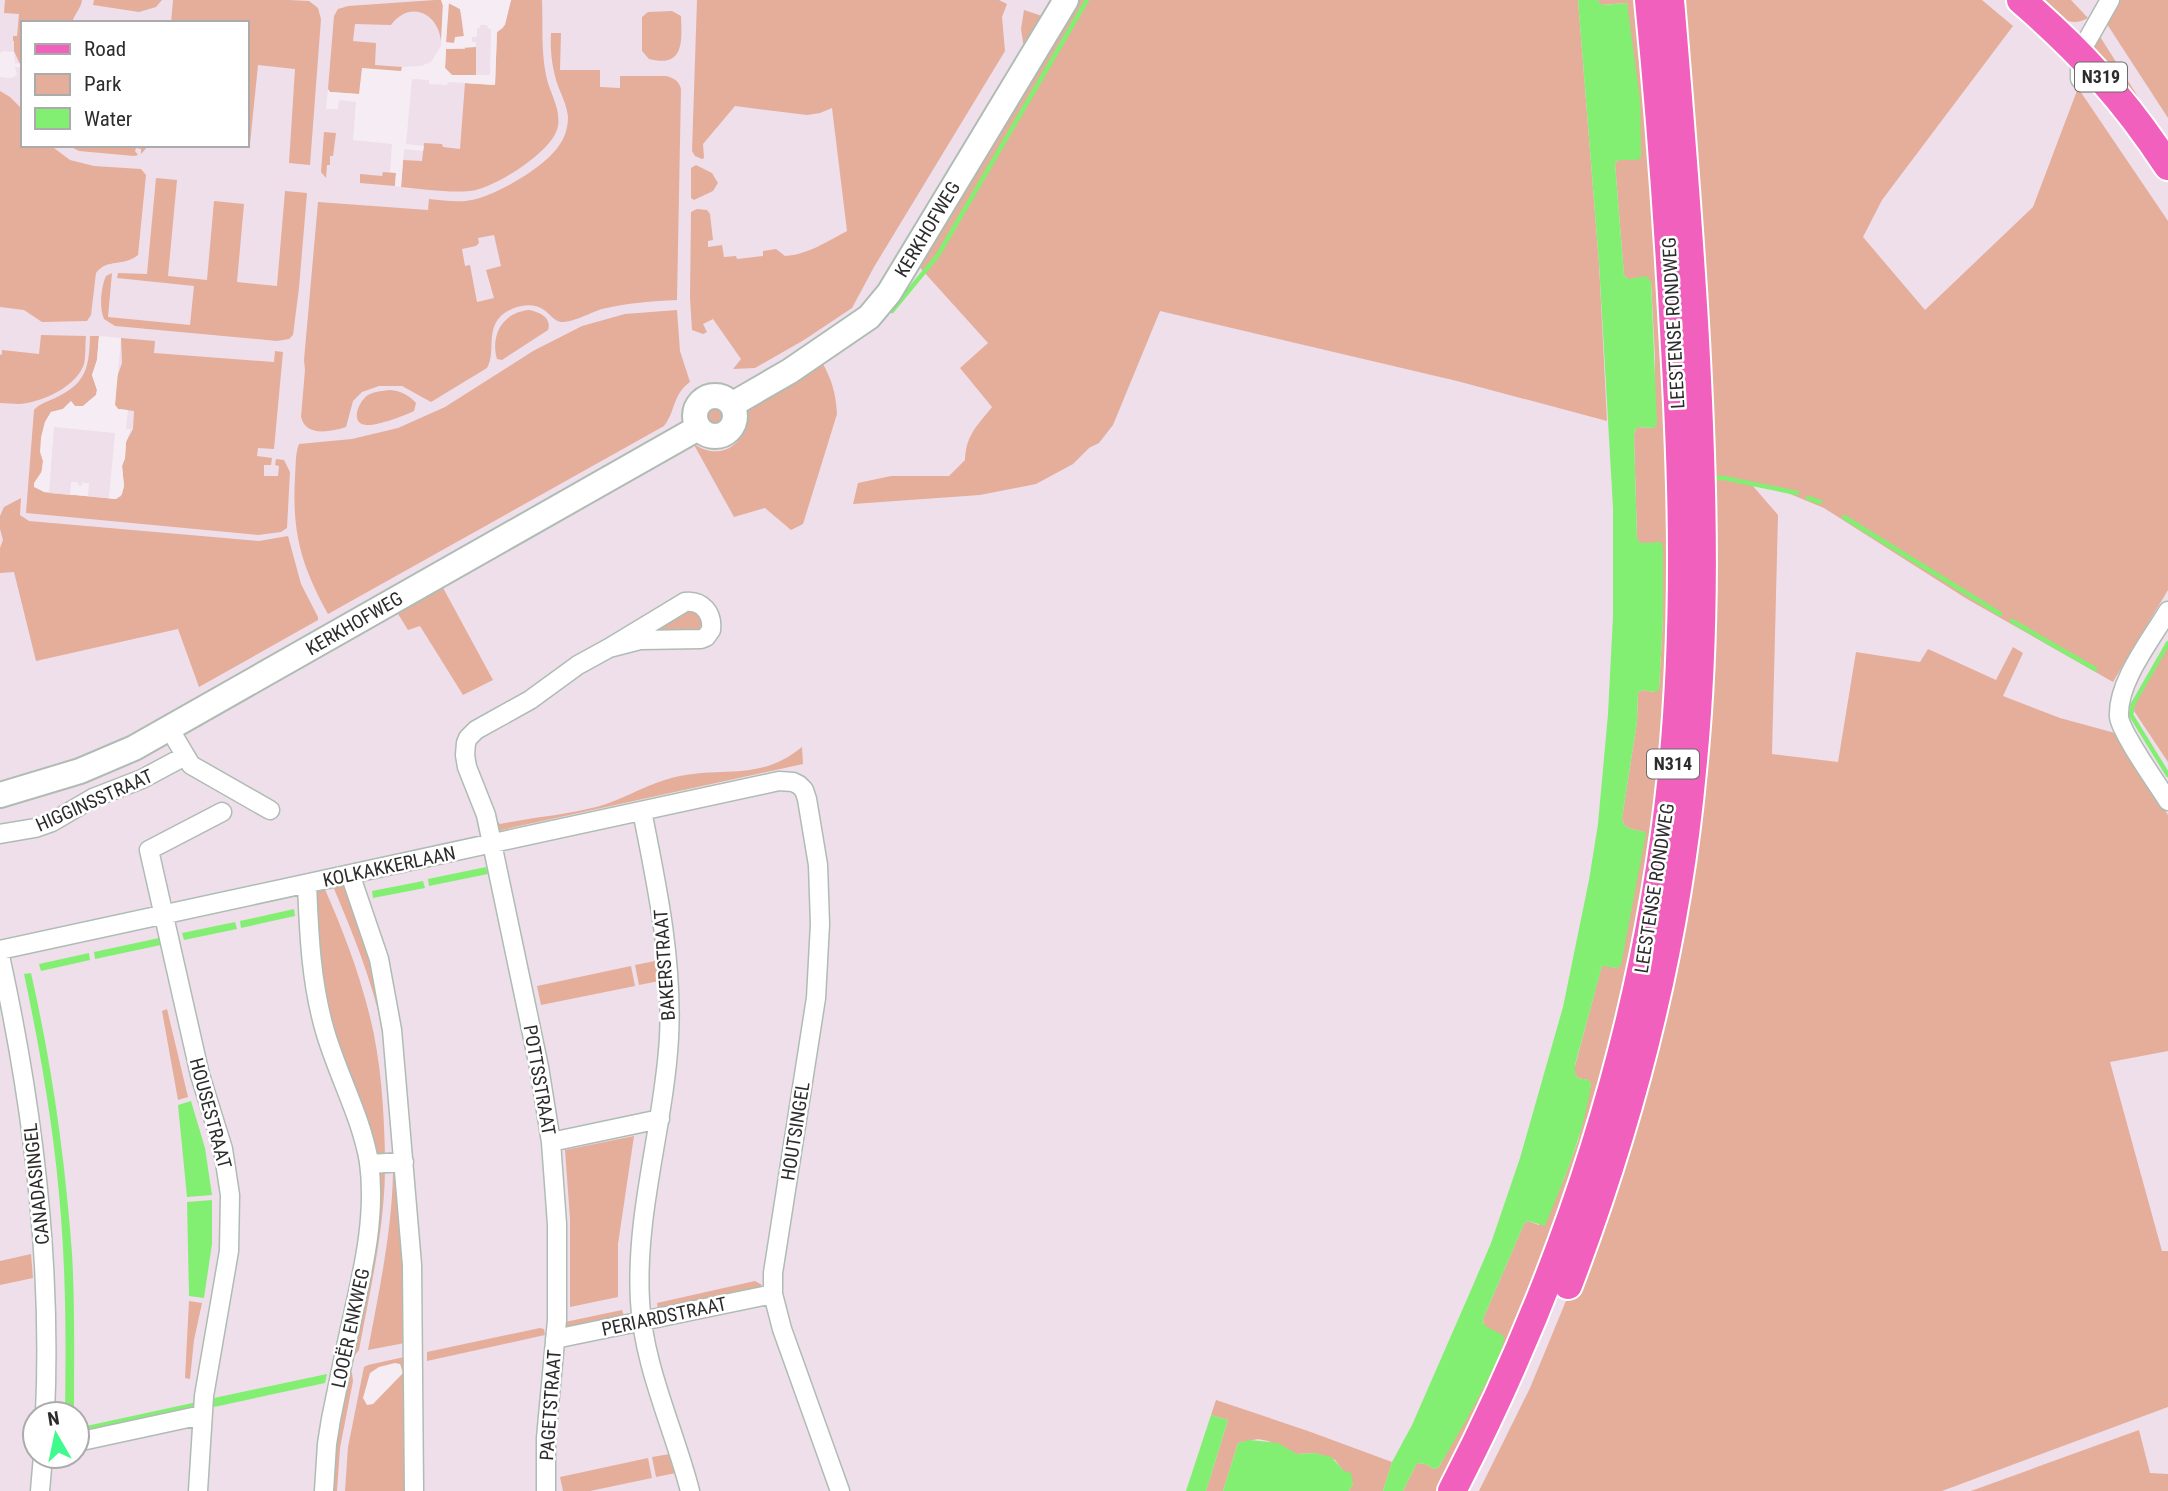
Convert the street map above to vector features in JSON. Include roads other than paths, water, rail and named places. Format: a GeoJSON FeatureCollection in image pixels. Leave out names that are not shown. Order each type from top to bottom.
{"type":"FeatureCollection","features":[{"type":"Feature","properties":{"kind":"main road","name":"LEESTENSE RONDWEG"},"geometry":{"type":"LineString","coordinates":[[1452,1491],[1494,1407],[1535,1315],[1586,1175],[1639,983],[1669,802],[1681,648],[1682,491],[1670,255],[1649,0]]}},
{"type":"Feature","properties":{"kind":"main road","name":"LEESTENSE RONDWEG"},"geometry":{"type":"LineString","coordinates":[[1474,1491],[1550,1330],[1606,1178],[1633,1089],[1659,981],[1686,827],[1700,675],[1702,523],[1690,265],[1670,0]]}},
{"type":"Feature","properties":{"kind":"main road","name":"N319"},"geometry":{"type":"LineString","coordinates":[[2021,0],[2080,66],[2117,94],[2168,166]]}},
{"type":"Feature","properties":{"kind":"street","name":"KERKHOFWEG"},"geometry":{"type":"LineString","coordinates":[[0,795],[80,771],[134,748],[698,428],[694,417],[697,406],[705,397],[725,397],[733,404],[790,371],[869,317],[889,293],[1066,0]]}},
{"type":"Feature","properties":{"kind":"street"},"geometry":{"type":"LineString","coordinates":[[2080,66],[2110,0]]}},
{"type":"Feature","properties":{"kind":"street"},"geometry":{"type":"LineString","coordinates":[[685,601],[698,603],[710,616],[711,630],[701,639],[640,640],[609,648],[685,601]]}},
{"type":"Feature","properties":{"kind":"street"},"geometry":{"type":"LineString","coordinates":[[2168,611],[2124,684],[2119,719],[2168,801]]}},
{"type":"Feature","properties":{"kind":"street","name":"POTTSSTRAAT"},"geometry":{"type":"LineString","coordinates":[[557,1320],[557,1224],[551,1142],[535,1045],[485,812],[465,755],[468,738],[476,730],[530,700],[578,664],[609,648]]}},
{"type":"Feature","properties":{"kind":"street"},"geometry":{"type":"LineString","coordinates":[[169,728],[191,765],[270,810]]}},
{"type":"Feature","properties":{"kind":"street","name":"HIGGINSSTRAAT"},"geometry":{"type":"LineString","coordinates":[[0,834],[52,822],[93,798],[142,779],[185,756]]}},
{"type":"Feature","properties":{"kind":"street","name":"KOLKAKKERLAAN"},"geometry":{"type":"LineString","coordinates":[[0,950],[779,781]]}},
{"type":"Feature","properties":{"kind":"street","name":"HOUTSINGEL"},"geometry":{"type":"LineString","coordinates":[[779,781],[799,785],[807,799],[818,865],[820,924],[816,998],[773,1273],[773,1294],[782,1329],[840,1491]]}},
{"type":"Feature","properties":{"kind":"street","name":"BAKERSTRAAT"},"geometry":{"type":"LineString","coordinates":[[642,811],[661,908],[668,985],[669,1037],[660,1119],[642,1228],[640,1312],[647,1350],[690,1491]]}},
{"type":"Feature","properties":{"kind":"street","name":"HOUSESTRAAT"},"geometry":{"type":"LineString","coordinates":[[198,1491],[204,1396],[229,1251],[230,1195],[223,1149],[200,1075],[149,850],[222,812]]}},
{"type":"Feature","properties":{"kind":"street"},"geometry":{"type":"LineString","coordinates":[[350,874],[376,950],[388,1000],[412,1265],[414,1491]]}},
{"type":"Feature","properties":{"kind":"street","name":"LOOËR ENKWEG"},"geometry":{"type":"LineString","coordinates":[[307,884],[310,947],[317,1000],[326,1034],[362,1133],[369,1164],[369,1237],[331,1419],[324,1491]]}},
{"type":"Feature","properties":{"kind":"street","name":"CANADASINGEL"},"geometry":{"type":"LineString","coordinates":[[0,956],[24,1078],[38,1193],[44,1271],[45,1400]]}},
{"type":"Feature","properties":{"kind":"street"},"geometry":{"type":"LineString","coordinates":[[551,1142],[660,1119]]}},
{"type":"Feature","properties":{"kind":"street"},"geometry":{"type":"LineString","coordinates":[[369,1164],[404,1162]]}},
{"type":"Feature","properties":{"kind":"street","name":"PERIARDSTRAAT"},"geometry":{"type":"LineString","coordinates":[[555,1339],[640,1312],[773,1294]]}},
{"type":"Feature","properties":{"kind":"street","name":"PAGETSTRAAT"},"geometry":{"type":"LineString","coordinates":[[546,1491],[546,1438],[557,1320]]}},
{"type":"Feature","properties":{"kind":"street"},"geometry":{"type":"LineString","coordinates":[[91,1439],[202,1415]]}},
{"type":"Feature","properties":{"kind":"street"},"geometry":{"type":"LineString","coordinates":[[40,1491],[42,1470]]}},
{"type":"Feature","properties":{"kind":"water"},"geometry":{"type":"Polygon","coordinates":[[[1578,0],[1597,0],[1602,5],[1627,3],[1640,100],[1641,158],[1619,160],[1615,163],[1624,275],[1628,279],[1646,276],[1651,281],[1657,424],[1654,428],[1637,427],[1634,434],[1637,539],[1641,543],[1661,542],[1663,548],[1663,617],[1659,690],[1642,690],[1638,693],[1637,722],[1622,818],[1624,825],[1646,832],[1621,965],[1617,968],[1602,966],[1575,1065],[1578,1078],[1589,1080],[1591,1084],[1584,1120],[1572,1156],[1545,1226],[1528,1221],[1524,1224],[1483,1319],[1484,1325],[1504,1336],[1496,1362],[1439,1467],[1434,1469],[1417,1463],[1403,1491],[1383,1491],[1392,1462],[1412,1425],[1491,1243],[1520,1158],[1563,1007],[1598,824],[1613,616],[1613,508],[1599,263],[1578,0]]]}},
{"type":"Feature","properties":{"kind":"water"},"geometry":{"type":"Polygon","coordinates":[[[486,867],[488,874],[429,886],[428,879],[486,867]]]}},
{"type":"Feature","properties":{"kind":"water"},"geometry":{"type":"Polygon","coordinates":[[[423,881],[425,888],[373,898],[372,891],[423,881]]]}},
{"type":"Feature","properties":{"kind":"water"},"geometry":{"type":"Polygon","coordinates":[[[294,909],[295,916],[241,928],[240,921],[294,909]]]}},
{"type":"Feature","properties":{"kind":"water"},"geometry":{"type":"Polygon","coordinates":[[[235,922],[237,929],[184,940],[182,933],[235,922]]]}},
{"type":"Feature","properties":{"kind":"water"},"geometry":{"type":"Polygon","coordinates":[[[159,938],[161,945],[95,959],[94,952],[159,938]]]}},
{"type":"Feature","properties":{"kind":"water"},"geometry":{"type":"Polygon","coordinates":[[[89,953],[90,960],[41,971],[39,964],[89,953]]]}},
{"type":"Feature","properties":{"kind":"water"},"geometry":{"type":"Polygon","coordinates":[[[31,973],[39,1008],[61,1147],[72,1253],[74,1400],[65,1400],[64,1266],[55,1156],[47,1095],[24,974],[31,973]]]}},
{"type":"Feature","properties":{"kind":"water"},"geometry":{"type":"Polygon","coordinates":[[[191,1101],[205,1148],[212,1195],[187,1197],[178,1105],[191,1101]]]}},
{"type":"Feature","properties":{"kind":"water"},"geometry":{"type":"Polygon","coordinates":[[[212,1200],[212,1244],[204,1298],[189,1296],[187,1202],[212,1200]]]}},
{"type":"Feature","properties":{"kind":"water"},"geometry":{"type":"Polygon","coordinates":[[[327,1374],[325,1383],[214,1407],[214,1398],[327,1374]]]}},
{"type":"Feature","properties":{"kind":"water"},"geometry":{"type":"Polygon","coordinates":[[[197,1402],[193,1409],[91,1433],[91,1425],[197,1402]]]}},
{"type":"Feature","properties":{"kind":"water"},"geometry":{"type":"Polygon","coordinates":[[[1211,1415],[1228,1420],[1206,1491],[1186,1491],[1211,1415]]]}},
{"type":"Feature","properties":{"kind":"water"},"geometry":{"type":"Polygon","coordinates":[[[1250,1440],[1278,1443],[1297,1454],[1314,1453],[1331,1457],[1344,1471],[1351,1473],[1353,1484],[1349,1491],[1223,1491],[1238,1443],[1250,1440]]]}},
{"type":"Feature","properties":{"kind":"waterway"},"geometry":{"type":"LineString","coordinates":[[892,311],[938,255],[1087,0]]}},
{"type":"Feature","properties":{"kind":"waterway"},"geometry":{"type":"LineString","coordinates":[[1712,478],[1797,493]]}},
{"type":"Feature","properties":{"kind":"waterway"},"geometry":{"type":"LineString","coordinates":[[1808,498],[1820,502]]}},
{"type":"Feature","properties":{"kind":"waterway"},"geometry":{"type":"LineString","coordinates":[[1844,517],[2000,614]]}},
{"type":"Feature","properties":{"kind":"waterway"},"geometry":{"type":"LineString","coordinates":[[2012,621],[2095,669]]}},
{"type":"Feature","properties":{"kind":"waterway"},"geometry":{"type":"LineString","coordinates":[[2168,643],[2133,704],[2131,715],[2168,775]]}}]}
